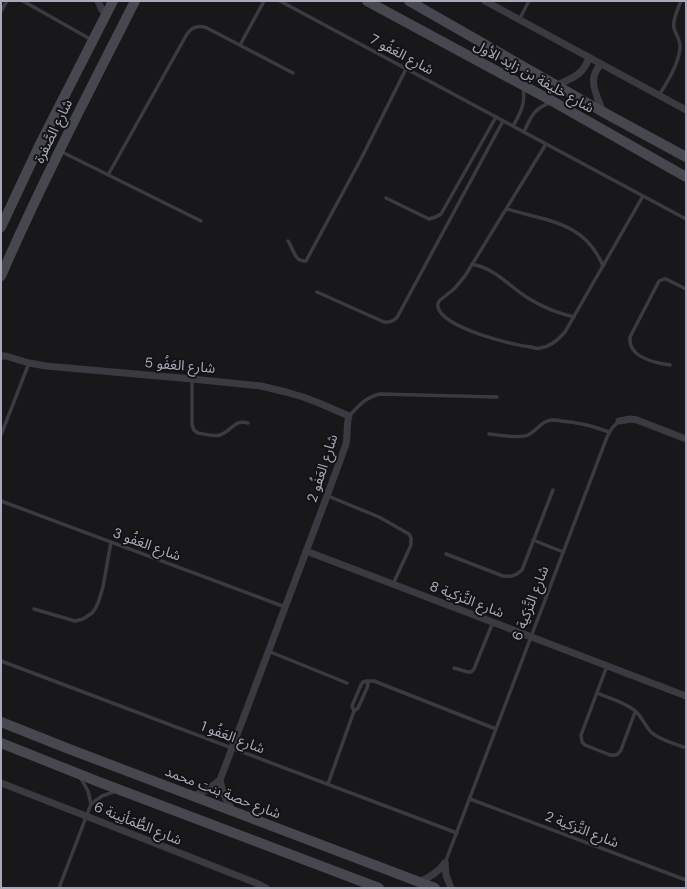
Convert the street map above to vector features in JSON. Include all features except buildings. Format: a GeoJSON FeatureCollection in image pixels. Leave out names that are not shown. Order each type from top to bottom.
{"type":"FeatureCollection","features":[{"type":"Feature","properties":{"kind":"street"},"geometry":{"type":"LineString","coordinates":[[98,1],[102,10],[107,15]]}},
{"type":"Feature","properties":{"kind":"street","name":"شارع الصَّفرة"},"geometry":{"type":"LineString","coordinates":[[1,227],[44,135],[113,1]]}},
{"type":"Feature","properties":{"kind":"street","name":"شارع الصَّفرة"},"geometry":{"type":"LineString","coordinates":[[1,276],[32,206],[135,1]]}},
{"type":"Feature","properties":{"kind":"street","name":"شارع خليفة بن زايد الأول"},"geometry":{"type":"LineString","coordinates":[[367,1],[554,102],[686,177]]}},
{"type":"Feature","properties":{"kind":"street","name":"شارع خليفة بن زايد الأول"},"geometry":{"type":"LineString","coordinates":[[410,1],[603,112],[686,156]]}},
{"type":"Feature","properties":{"kind":"street"},"geometry":{"type":"LineString","coordinates":[[485,1],[686,110]]}},
{"type":"Feature","properties":{"kind":"street"},"geometry":{"type":"LineString","coordinates":[[557,86],[580,73],[586,66],[589,57]]}},
{"type":"Feature","properties":{"kind":"street"},"geometry":{"type":"LineString","coordinates":[[601,64],[595,72],[593,81],[594,89],[603,112]]}},
{"type":"Feature","properties":{"kind":"street","name":"شارع العَفُو 5"},"geometry":{"type":"LineString","coordinates":[[3,354],[29,363],[58,367],[248,384],[303,397],[348,416]]}},
{"type":"Feature","properties":{"kind":"street","name":"شارع العَفُو 2"},"geometry":{"type":"LineString","coordinates":[[220,780],[346,444],[348,416]]}},
{"type":"Feature","properties":{"kind":"street","name":"شارع التَّزكية 6"},"geometry":{"type":"LineString","coordinates":[[619,421],[637,420],[686,439]]}},
{"type":"Feature","properties":{"kind":"street","name":"شارع التَّزكية 8"},"geometry":{"type":"LineString","coordinates":[[306,551],[686,696]]}},
{"type":"Feature","properties":{"kind":"street","name":"شارع حصة بنت محمد"},"geometry":{"type":"LineString","coordinates":[[1,722],[435,888]]}},
{"type":"Feature","properties":{"kind":"street"},"geometry":{"type":"LineString","coordinates":[[1,743],[121,791],[379,888]]}},
{"type":"Feature","properties":{"kind":"street"},"geometry":{"type":"LineString","coordinates":[[194,796],[208,789],[220,780],[226,799],[233,811]]}},
{"type":"Feature","properties":{"kind":"street","name":"شارع الطُّمَأنِينة 6"},"geometry":{"type":"LineString","coordinates":[[1,783],[266,888]]}},
{"type":"Feature","properties":{"kind":"street"},"geometry":{"type":"LineString","coordinates":[[445,863],[446,875],[451,888]]}},
{"type":"Feature","properties":{"kind":"street","name":"شارع التَّزكية 6"},"geometry":{"type":"LineString","coordinates":[[418,882],[431,877],[445,863]]}},
{"type":"Feature","properties":{"kind":"lane"},"geometry":{"type":"LineString","coordinates":[[1,11],[7,1]]}},
{"type":"Feature","properties":{"kind":"lane"},"geometry":{"type":"LineString","coordinates":[[23,1],[93,40]]}},
{"type":"Feature","properties":{"kind":"lane"},"geometry":{"type":"LineString","coordinates":[[240,45],[264,1]]}},
{"type":"Feature","properties":{"kind":"lane","name":"شارع العَفُو 7"},"geometry":{"type":"LineString","coordinates":[[280,1],[686,219]]}},
{"type":"Feature","properties":{"kind":"lane"},"geometry":{"type":"LineString","coordinates":[[519,20],[529,1]]}},
{"type":"Feature","properties":{"kind":"lane"},"geometry":{"type":"LineString","coordinates":[[659,95],[671,75],[680,50],[680,40],[674,25],[675,17],[681,1]]}},
{"type":"Feature","properties":{"kind":"lane"},"geometry":{"type":"LineString","coordinates":[[108,175],[190,31],[195,27],[204,27],[293,73]]}},
{"type":"Feature","properties":{"kind":"lane"},"geometry":{"type":"LineString","coordinates":[[288,241],[292,246],[294,255],[300,261],[306,261],[362,157],[406,69]]}},
{"type":"Feature","properties":{"kind":"lane"},"geometry":{"type":"LineString","coordinates":[[513,126],[524,103],[522,85]]}},
{"type":"Feature","properties":{"kind":"lane"},"geometry":{"type":"LineString","coordinates":[[524,132],[530,118],[536,110],[545,104],[554,102]]}},
{"type":"Feature","properties":{"kind":"lane"},"geometry":{"type":"LineString","coordinates":[[386,198],[425,218],[432,219],[441,214],[496,117]]}},
{"type":"Feature","properties":{"kind":"lane"},"geometry":{"type":"LineString","coordinates":[[317,292],[384,322],[396,320],[503,121]]}},
{"type":"Feature","properties":{"kind":"lane"},"geometry":{"type":"LineString","coordinates":[[546,144],[465,276],[460,283],[440,299],[438,309],[458,325],[478,334],[513,344],[540,348],[552,344],[562,336],[574,317],[643,196]]}},
{"type":"Feature","properties":{"kind":"lane"},"geometry":{"type":"LineString","coordinates":[[59,151],[201,221]]}},
{"type":"Feature","properties":{"kind":"lane"},"geometry":{"type":"LineString","coordinates":[[507,209],[552,222],[573,230],[590,243],[600,258],[603,266]]}},
{"type":"Feature","properties":{"kind":"lane"},"geometry":{"type":"LineString","coordinates":[[472,264],[485,267],[496,273],[517,290],[539,304],[556,312],[574,317]]}},
{"type":"Feature","properties":{"kind":"lane"},"geometry":{"type":"LineString","coordinates":[[670,365],[654,362],[639,355],[630,345],[630,337],[659,281],[664,279],[686,289]]}},
{"type":"Feature","properties":{"kind":"lane"},"geometry":{"type":"LineString","coordinates":[[1,435],[29,363]]}},
{"type":"Feature","properties":{"kind":"lane"},"geometry":{"type":"LineString","coordinates":[[192,379],[192,423],[196,432],[218,436],[225,433],[238,423],[248,423]]}},
{"type":"Feature","properties":{"kind":"lane"},"geometry":{"type":"LineString","coordinates":[[348,416],[364,401],[380,394],[497,397]]}},
{"type":"Feature","properties":{"kind":"lane"},"geometry":{"type":"LineString","coordinates":[[488,434],[523,436],[531,433],[544,422],[552,420],[582,423],[609,432]]}},
{"type":"Feature","properties":{"kind":"lane","name":"شارع التَّزكية 6"},"geometry":{"type":"LineString","coordinates":[[445,863],[609,432],[619,421]]}},
{"type":"Feature","properties":{"kind":"lane"},"geometry":{"type":"LineString","coordinates":[[446,554],[503,576],[517,574],[522,570],[553,490]]}},
{"type":"Feature","properties":{"kind":"lane"},"geometry":{"type":"LineString","coordinates":[[327,496],[379,517],[409,534],[411,544],[393,584]]}},
{"type":"Feature","properties":{"kind":"lane","name":"شارع العَفُو 3"},"geometry":{"type":"LineString","coordinates":[[1,501],[285,607]]}},
{"type":"Feature","properties":{"kind":"lane"},"geometry":{"type":"LineString","coordinates":[[534,540],[563,552]]}},
{"type":"Feature","properties":{"kind":"lane"},"geometry":{"type":"LineString","coordinates":[[34,609],[75,621],[83,619],[92,613],[98,603],[103,587],[111,542]]}},
{"type":"Feature","properties":{"kind":"lane"},"geometry":{"type":"LineString","coordinates":[[454,668],[468,672],[474,669],[493,622]]}},
{"type":"Feature","properties":{"kind":"lane"},"geometry":{"type":"LineString","coordinates":[[268,651],[347,683]]}},
{"type":"Feature","properties":{"kind":"lane","name":"شارع العَفُو 1"},"geometry":{"type":"LineString","coordinates":[[1,661],[457,833]]}},
{"type":"Feature","properties":{"kind":"lane"},"geometry":{"type":"LineString","coordinates":[[607,666],[581,736],[582,742],[585,746],[610,755],[618,754],[621,750],[635,712]]}},
{"type":"Feature","properties":{"kind":"lane"},"geometry":{"type":"LineString","coordinates":[[354,711],[352,706],[361,685],[363,682],[370,680],[496,729]]}},
{"type":"Feature","properties":{"kind":"lane"},"geometry":{"type":"LineString","coordinates":[[328,784],[354,711],[358,708],[367,688],[368,684],[366,682]]}},
{"type":"Feature","properties":{"kind":"lane"},"geometry":{"type":"LineString","coordinates":[[597,693],[626,705],[639,715],[654,735],[686,748]]}},
{"type":"Feature","properties":{"kind":"lane"},"geometry":{"type":"LineString","coordinates":[[59,888],[90,804],[90,797],[85,784],[77,773]]}},
{"type":"Feature","properties":{"kind":"lane"},"geometry":{"type":"LineString","coordinates":[[90,804],[102,796],[121,791]]}},
{"type":"Feature","properties":{"kind":"lane","name":"شارع التَّزكية 2"},"geometry":{"type":"LineString","coordinates":[[470,799],[686,880]]}}]}
